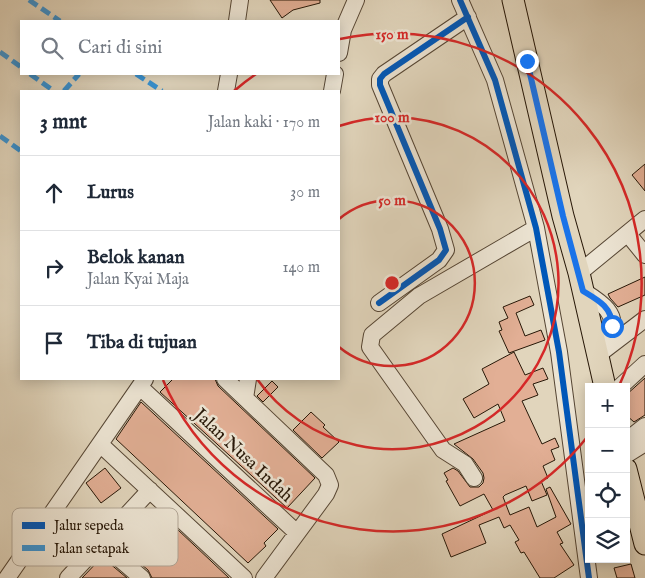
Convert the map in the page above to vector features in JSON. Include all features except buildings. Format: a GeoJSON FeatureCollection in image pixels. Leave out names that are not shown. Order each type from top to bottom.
{"type":"FeatureCollection","features":[{"type":"Feature","properties":{"kind":"main road"},"geometry":{"type":"LineString","coordinates":[[513,0],[604,383]]}},
{"type":"Feature","properties":{"kind":"main road"},"geometry":{"type":"LineString","coordinates":[[627,473],[643,531]]}},
{"type":"Feature","properties":{"kind":"street"},"geometry":{"type":"LineString","coordinates":[[237,20],[240,0]]}},
{"type":"Feature","properties":{"kind":"street"},"geometry":{"type":"LineString","coordinates":[[341,30],[356,0]]}},
{"type":"Feature","properties":{"kind":"street"},"geometry":{"type":"LineString","coordinates":[[460,0],[495,80],[536,228],[583,475],[589,578]]}},
{"type":"Feature","properties":{"kind":"street"},"geometry":{"type":"LineString","coordinates":[[379,304],[439,260],[446,250],[440,229],[380,85],[380,79],[384,74],[468,17]]}},
{"type":"Feature","properties":{"kind":"street"},"geometry":{"type":"LineString","coordinates":[[226,90],[229,75]]}},
{"type":"Feature","properties":{"kind":"street"},"geometry":{"type":"LineString","coordinates":[[332,90],[335,75]]}},
{"type":"Feature","properties":{"kind":"street"},"geometry":{"type":"LineString","coordinates":[[581,282],[645,219]]}},
{"type":"Feature","properties":{"kind":"street"},"geometry":{"type":"LineString","coordinates":[[474,478],[465,464],[443,450],[370,348],[372,335],[418,296],[536,228]]}},
{"type":"Feature","properties":{"kind":"street"},"geometry":{"type":"LineString","coordinates":[[628,234],[645,255]]}},
{"type":"Feature","properties":{"kind":"street"},"geometry":{"type":"LineString","coordinates":[[597,352],[645,319]]}},
{"type":"Feature","properties":{"kind":"street"},"geometry":{"type":"LineString","coordinates":[[624,383],[645,364]]}},
{"type":"Feature","properties":{"kind":"street"},"geometry":{"type":"LineString","coordinates":[[227,380],[326,475],[330,484],[326,494],[264,578]]}},
{"type":"Feature","properties":{"kind":"street"},"geometry":{"type":"LineString","coordinates":[[244,398],[248,380]]}},
{"type":"Feature","properties":{"kind":"street"},"geometry":{"type":"LineString","coordinates":[[56,508],[142,383]]}},
{"type":"Feature","properties":{"kind":"street","name":"Jalan Nusa Indah"},"geometry":{"type":"LineString","coordinates":[[142,383],[297,533]]}},
{"type":"Feature","properties":{"kind":"street"},"geometry":{"type":"LineString","coordinates":[[630,439],[645,426]]}},
{"type":"Feature","properties":{"kind":"street"},"geometry":{"type":"LineString","coordinates":[[630,452],[645,443]]}},
{"type":"Feature","properties":{"kind":"street"},"geometry":{"type":"LineString","coordinates":[[100,444],[169,508]]}},
{"type":"Feature","properties":{"kind":"street"},"geometry":{"type":"LineString","coordinates":[[133,508],[150,490]]}},
{"type":"Feature","properties":{"kind":"street"},"geometry":{"type":"LineString","coordinates":[[178,516],[244,578]]}},
{"type":"Feature","properties":{"kind":"street"},"geometry":{"type":"LineString","coordinates":[[7,578],[15,566]]}},
{"type":"Feature","properties":{"kind":"street"},"geometry":{"type":"LineString","coordinates":[[68,578],[79,566]]}},
{"type":"Feature","properties":{"kind":"street"},"geometry":{"type":"LineString","coordinates":[[128,566],[142,578]]}},
{"type":"Feature","properties":{"kind":"marked path"},"geometry":{"type":"LineString","coordinates":[[29,0],[59,20]]}},
{"type":"Feature","properties":{"kind":"marked path"},"geometry":{"type":"LineString","coordinates":[[0,52],[20,66]]}},
{"type":"Feature","properties":{"kind":"marked path"},"geometry":{"type":"LineString","coordinates":[[31,75],[53,90]]}},
{"type":"Feature","properties":{"kind":"marked path"},"geometry":{"type":"LineString","coordinates":[[65,90],[78,75]]}},
{"type":"Feature","properties":{"kind":"marked path"},"geometry":{"type":"LineString","coordinates":[[138,75],[160,90]]}},
{"type":"Feature","properties":{"kind":"marked path"},"geometry":{"type":"LineString","coordinates":[[0,136],[20,150]]}},
{"type":"Feature","properties":{"kind":"cycle path"},"geometry":{"type":"LineString","coordinates":[[460,0],[495,80],[536,228],[559,352],[589,578]]}},
{"type":"Feature","properties":{"kind":"cycle path"},"geometry":{"type":"LineString","coordinates":[[379,303],[439,260],[446,250],[440,229],[380,85],[380,79],[384,74],[468,17]]}},
{"type":"Feature","properties":{"kind":"route"},"geometry":{"type":"LineString","coordinates":[[527,61],[563,216],[580,273],[583,291],[602,303],[608,310],[612,326]]}}]}
